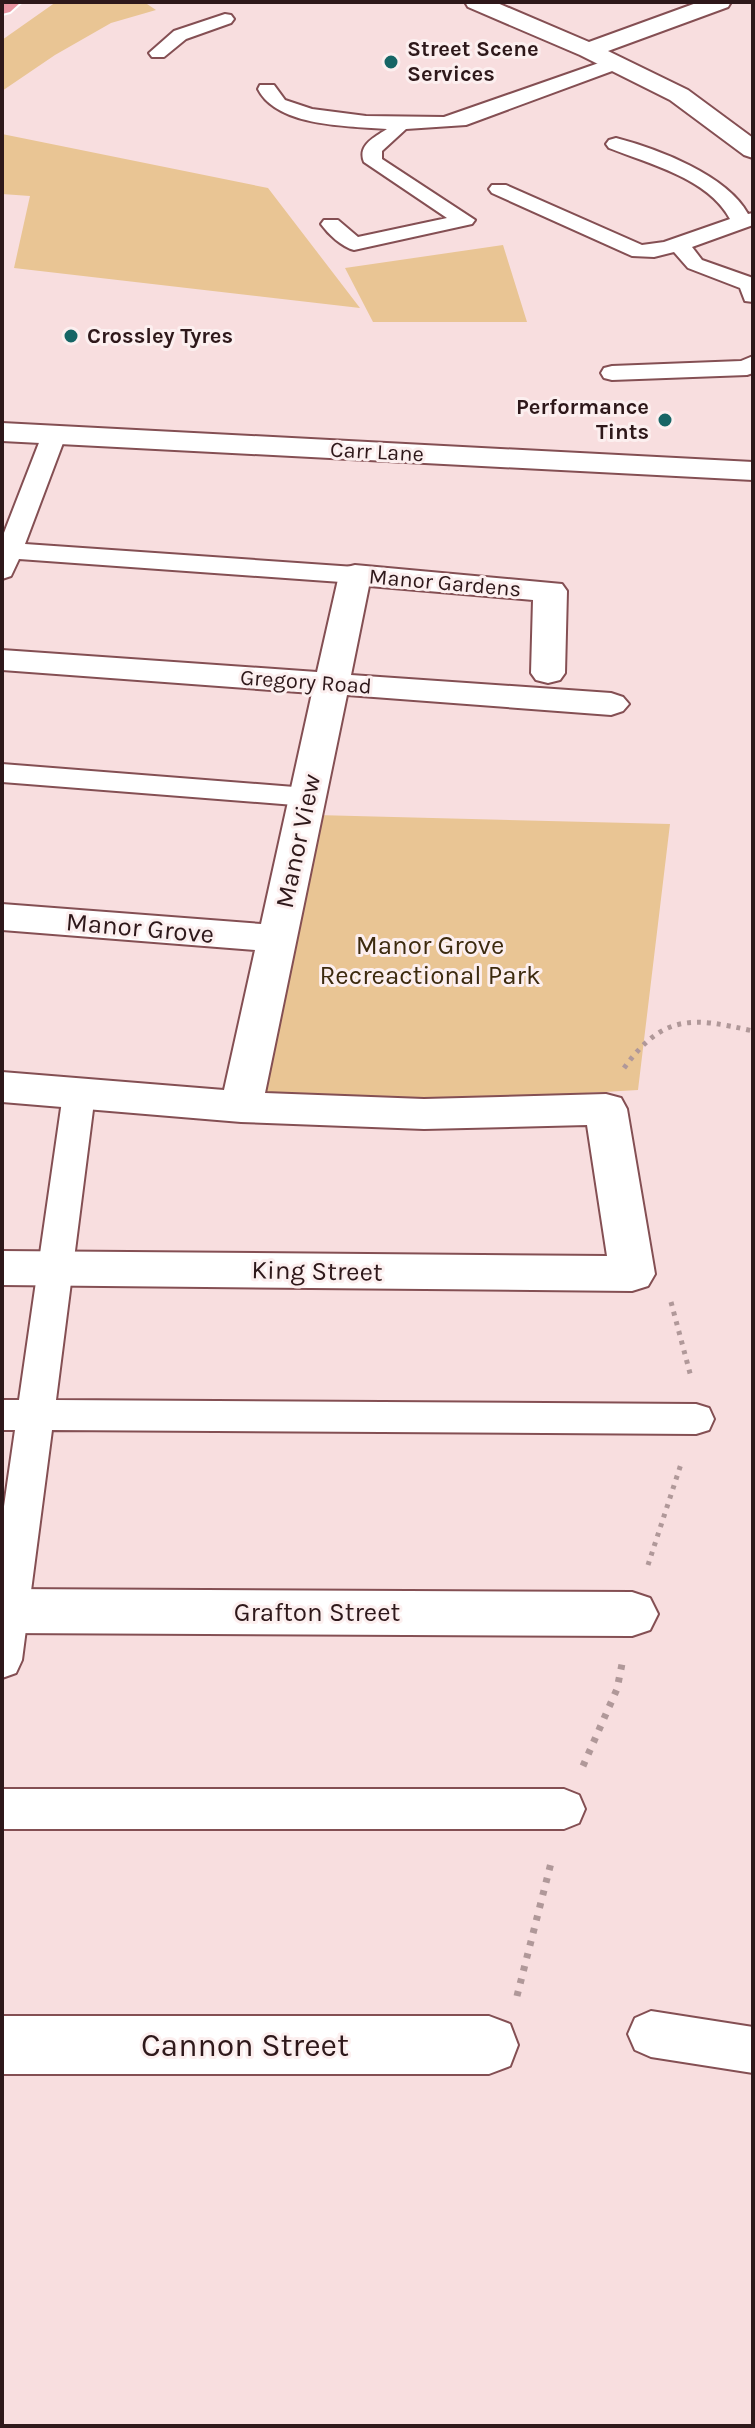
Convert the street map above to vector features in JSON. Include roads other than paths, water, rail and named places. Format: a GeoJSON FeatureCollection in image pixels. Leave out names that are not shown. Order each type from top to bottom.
{"type":"FeatureCollection","features":[{"type":"Feature","properties":{"kind":"main road"},"geometry":{"type":"LineString","coordinates":[[2,7],[10,2]]}},
{"type":"Feature","properties":{"kind":"street"},"geometry":{"type":"LineString","coordinates":[[476,2],[588,50],[679,95],[748,142]]}},
{"type":"Feature","properties":{"kind":"street"},"geometry":{"type":"LineString","coordinates":[[588,50],[720,2]]}},
{"type":"Feature","properties":{"kind":"street","name":"Carr Lane"},"geometry":{"type":"LineString","coordinates":[[2,432],[753,471]]}},
{"type":"Feature","properties":{"kind":"street","name":"Manor Gardens"},"geometry":{"type":"LineString","coordinates":[[355,575],[550,591],[548,673]]}},
{"type":"Feature","properties":{"kind":"street","name":"Manor View"},"geometry":{"type":"LineString","coordinates":[[241,1107],[355,575]]}},
{"type":"Feature","properties":{"kind":"street","name":"Gregory Road"},"geometry":{"type":"LineString","coordinates":[[2,660],[611,704]]}},
{"type":"Feature","properties":{"kind":"street","name":"Manor Grove"},"geometry":{"type":"LineString","coordinates":[[2,917],[278,939]]}},
{"type":"Feature","properties":{"kind":"street"},"geometry":{"type":"LineString","coordinates":[[2,1087],[241,1107]]}},
{"type":"Feature","properties":{"kind":"street","name":"King Street"},"geometry":{"type":"LineString","coordinates":[[2,1268],[632,1274],[606,1109],[424,1114],[241,1107]]}},
{"type":"Feature","properties":{"kind":"street","name":"Grafton Street"},"geometry":{"type":"LineString","coordinates":[[5,1611],[632,1614]]}},
{"type":"Feature","properties":{"kind":"street","name":"Cannon Street"},"geometry":{"type":"LineString","coordinates":[[2,2045],[489,2045]]}},
{"type":"Feature","properties":{"kind":"lane"},"geometry":{"type":"LineString","coordinates":[[158,53],[168,42],[225,19]]}},
{"type":"Feature","properties":{"kind":"lane"},"geometry":{"type":"LineString","coordinates":[[267,89],[278,104],[293,109],[399,124],[433,125],[459,121],[616,63]]}},
{"type":"Feature","properties":{"kind":"lane"},"geometry":{"type":"LineString","coordinates":[[331,224],[354,244],[465,220],[374,162],[373,148],[396,131],[399,124]]}},
{"type":"Feature","properties":{"kind":"lane"},"geometry":{"type":"LineString","coordinates":[[499,189],[639,252],[663,252],[747,220],[695,176],[616,144]]}},
{"type":"Feature","properties":{"kind":"lane"},"geometry":{"type":"LineString","coordinates":[[680,246],[695,264],[749,284],[753,296]]}},
{"type":"Feature","properties":{"kind":"lane"},"geometry":{"type":"LineString","coordinates":[[612,373],[747,368],[753,363]]}},
{"type":"Feature","properties":{"kind":"lane"},"geometry":{"type":"LineString","coordinates":[[54,435],[5,557],[355,575]]}},
{"type":"Feature","properties":{"kind":"lane"},"geometry":{"type":"LineString","coordinates":[[2,773],[307,797]]}},
{"type":"Feature","properties":{"kind":"lane"},"geometry":{"type":"LineString","coordinates":[[2,1660],[19,1415],[55,1268],[79,1094]]}},
{"type":"Feature","properties":{"kind":"lane"},"geometry":{"type":"LineString","coordinates":[[19,1415],[696,1419]]}},
{"type":"Feature","properties":{"kind":"lane"},"geometry":{"type":"LineString","coordinates":[[2,1809],[564,1809]]}},
{"type":"Feature","properties":{"kind":"lane"},"geometry":{"type":"LineString","coordinates":[[651,2034],[753,2050]]}},
{"type":"Feature","properties":{"kind":"place","name":"Street Scene Services"},"geometry":{"type":"Point","coordinates":[391,62]}},
{"type":"Feature","properties":{"kind":"place","name":"Crossley Tyres"},"geometry":{"type":"Point","coordinates":[71,336]}},
{"type":"Feature","properties":{"kind":"place","name":"Performance Tints"},"geometry":{"type":"Point","coordinates":[665,420]}},
{"type":"Feature","properties":{"kind":"park label","name":"Manor Grove Recreactional Park"},"geometry":{"type":"Point","coordinates":[430,960]}}]}
